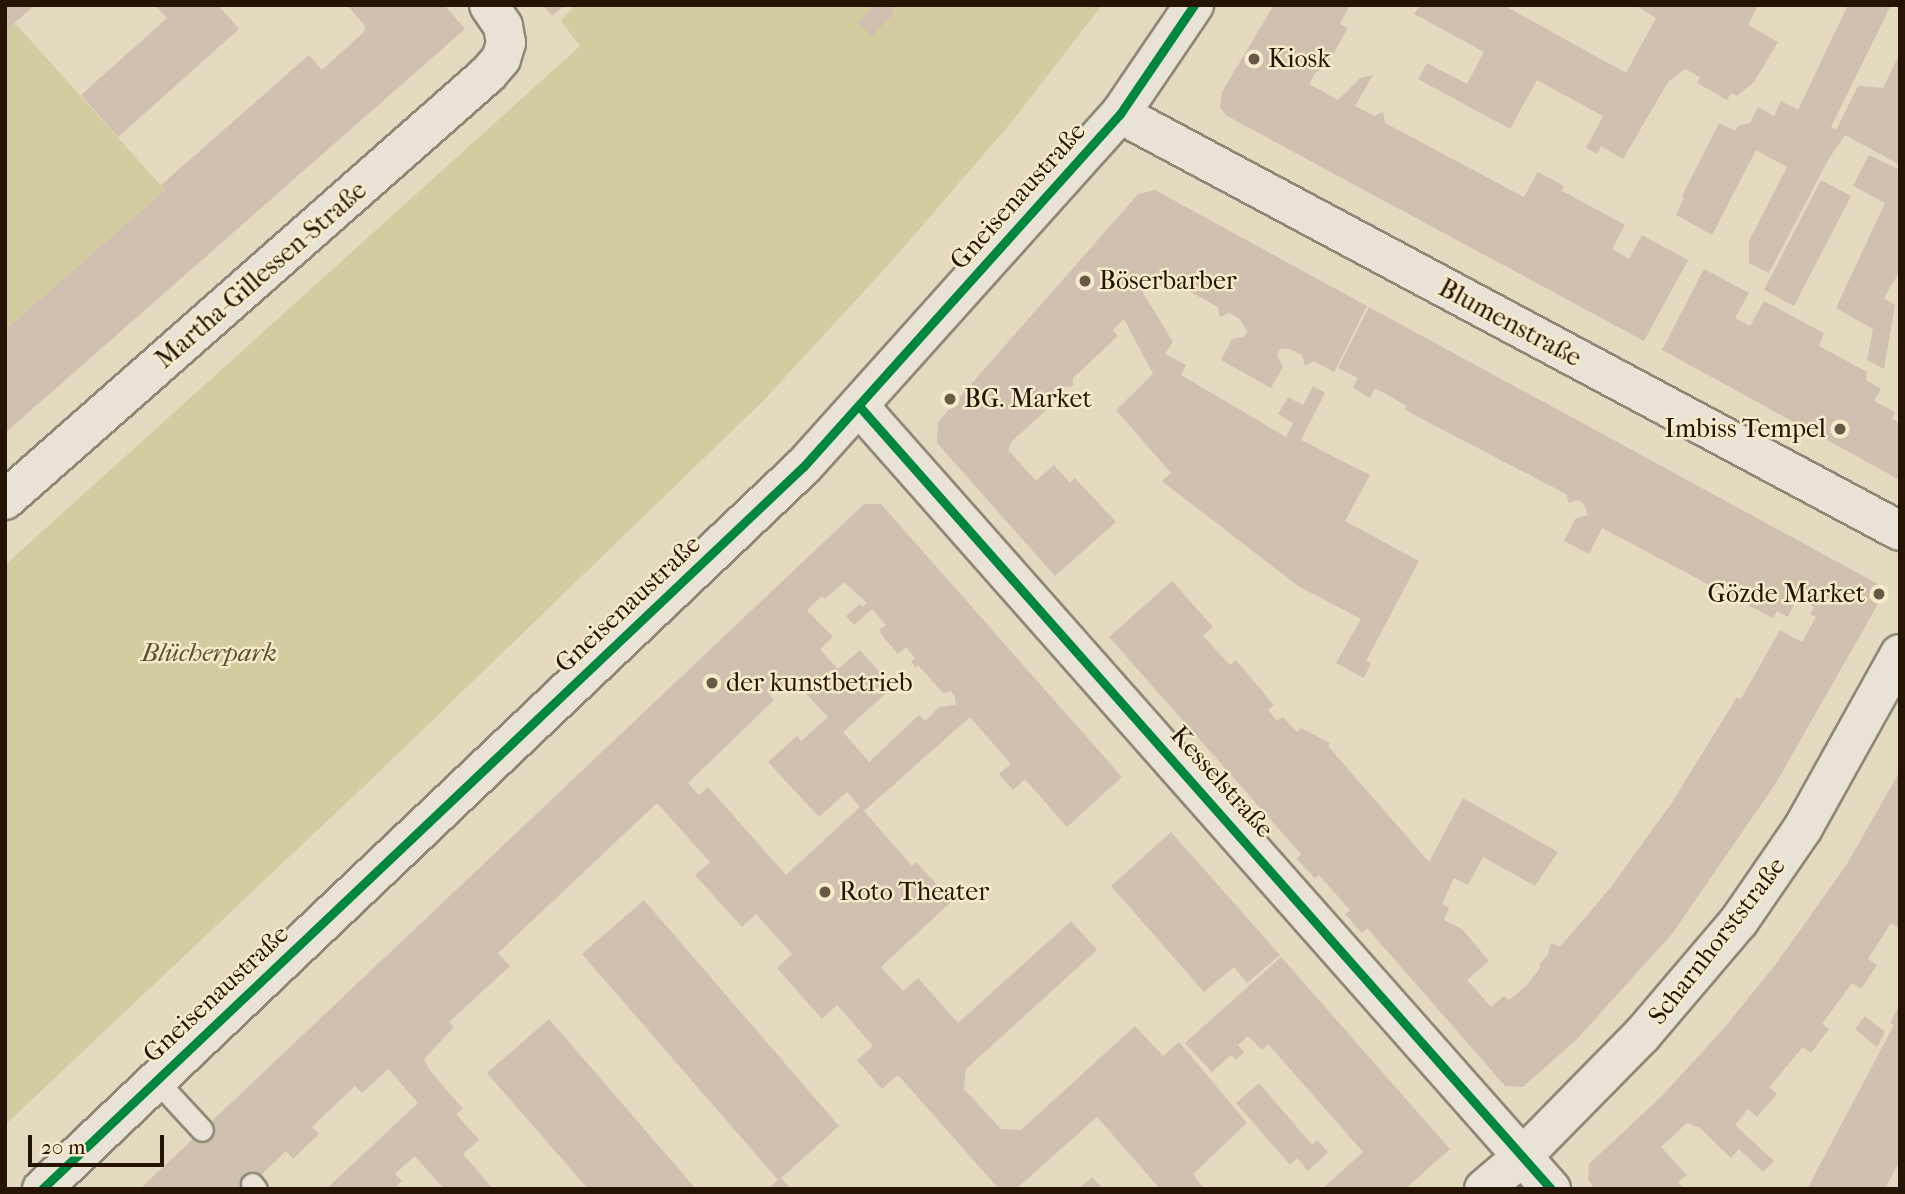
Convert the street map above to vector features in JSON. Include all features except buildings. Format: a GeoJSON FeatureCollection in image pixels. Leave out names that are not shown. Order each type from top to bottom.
{"type":"FeatureCollection","features":[{"type":"Feature","properties":{"kind":"street","name":"Martha-Gillessen-Straße"},"geometry":{"type":"LineString","coordinates":[[5,500],[488,74],[501,59],[506,43],[503,26],[489,5]]}},
{"type":"Feature","properties":{"kind":"street","name":"Gneisenaustraße"},"geometry":{"type":"LineString","coordinates":[[42,1189],[804,466],[1121,114],[1194,5]]}},
{"type":"Feature","properties":{"kind":"street","name":"Blumenstraße"},"geometry":{"type":"LineString","coordinates":[[1121,114],[1900,531]]}},
{"type":"Feature","properties":{"kind":"street","name":"Kesselstraße"},"geometry":{"type":"LineString","coordinates":[[859,406],[1524,1154],[1551,1189]]}},
{"type":"Feature","properties":{"kind":"street","name":"Scharnhorststraße"},"geometry":{"type":"LineString","coordinates":[[1484,1189],[1524,1154],[1642,1035],[1739,921],[1804,828],[1900,654]]}},
{"type":"Feature","properties":{"kind":"lane"},"geometry":{"type":"LineString","coordinates":[[155,1079],[202,1130]]}},
{"type":"Feature","properties":{"kind":"green space","name":"Blücherpark"},"geometry":{"type":"Polygon","coordinates":[[[575,5],[1102,5],[1014,119],[891,262],[763,401],[378,773],[5,1125],[5,565],[580,46],[561,21],[575,5]]]}},
{"type":"Feature","properties":{"kind":"green space"},"geometry":{"type":"Polygon","coordinates":[[[15,23],[165,190],[5,330],[5,31],[15,23]]]}},
{"type":"Feature","properties":{"kind":"cycle path"},"geometry":{"type":"LineString","coordinates":[[42,1189],[804,466],[1120,114],[1194,5]]}},
{"type":"Feature","properties":{"kind":"cycle path"},"geometry":{"type":"LineString","coordinates":[[859,406],[1551,1189]]}},
{"type":"Feature","properties":{"kind":"place","name":"Kiosk"},"geometry":{"type":"Point","coordinates":[1254,59]}},
{"type":"Feature","properties":{"kind":"place","name":"Böserbarber"},"geometry":{"type":"Point","coordinates":[1085,281]}},
{"type":"Feature","properties":{"kind":"place","name":"BG. Market"},"geometry":{"type":"Point","coordinates":[950,399]}},
{"type":"Feature","properties":{"kind":"place","name":"Imbiss Tempel"},"geometry":{"type":"Point","coordinates":[1840,429]}},
{"type":"Feature","properties":{"kind":"place","name":"Gözde Market"},"geometry":{"type":"Point","coordinates":[1879,594]}},
{"type":"Feature","properties":{"kind":"place","name":"der kunstbetrieb"},"geometry":{"type":"Point","coordinates":[712,683]}},
{"type":"Feature","properties":{"kind":"place","name":"Roto Theater"},"geometry":{"type":"Point","coordinates":[825,892]}}]}
